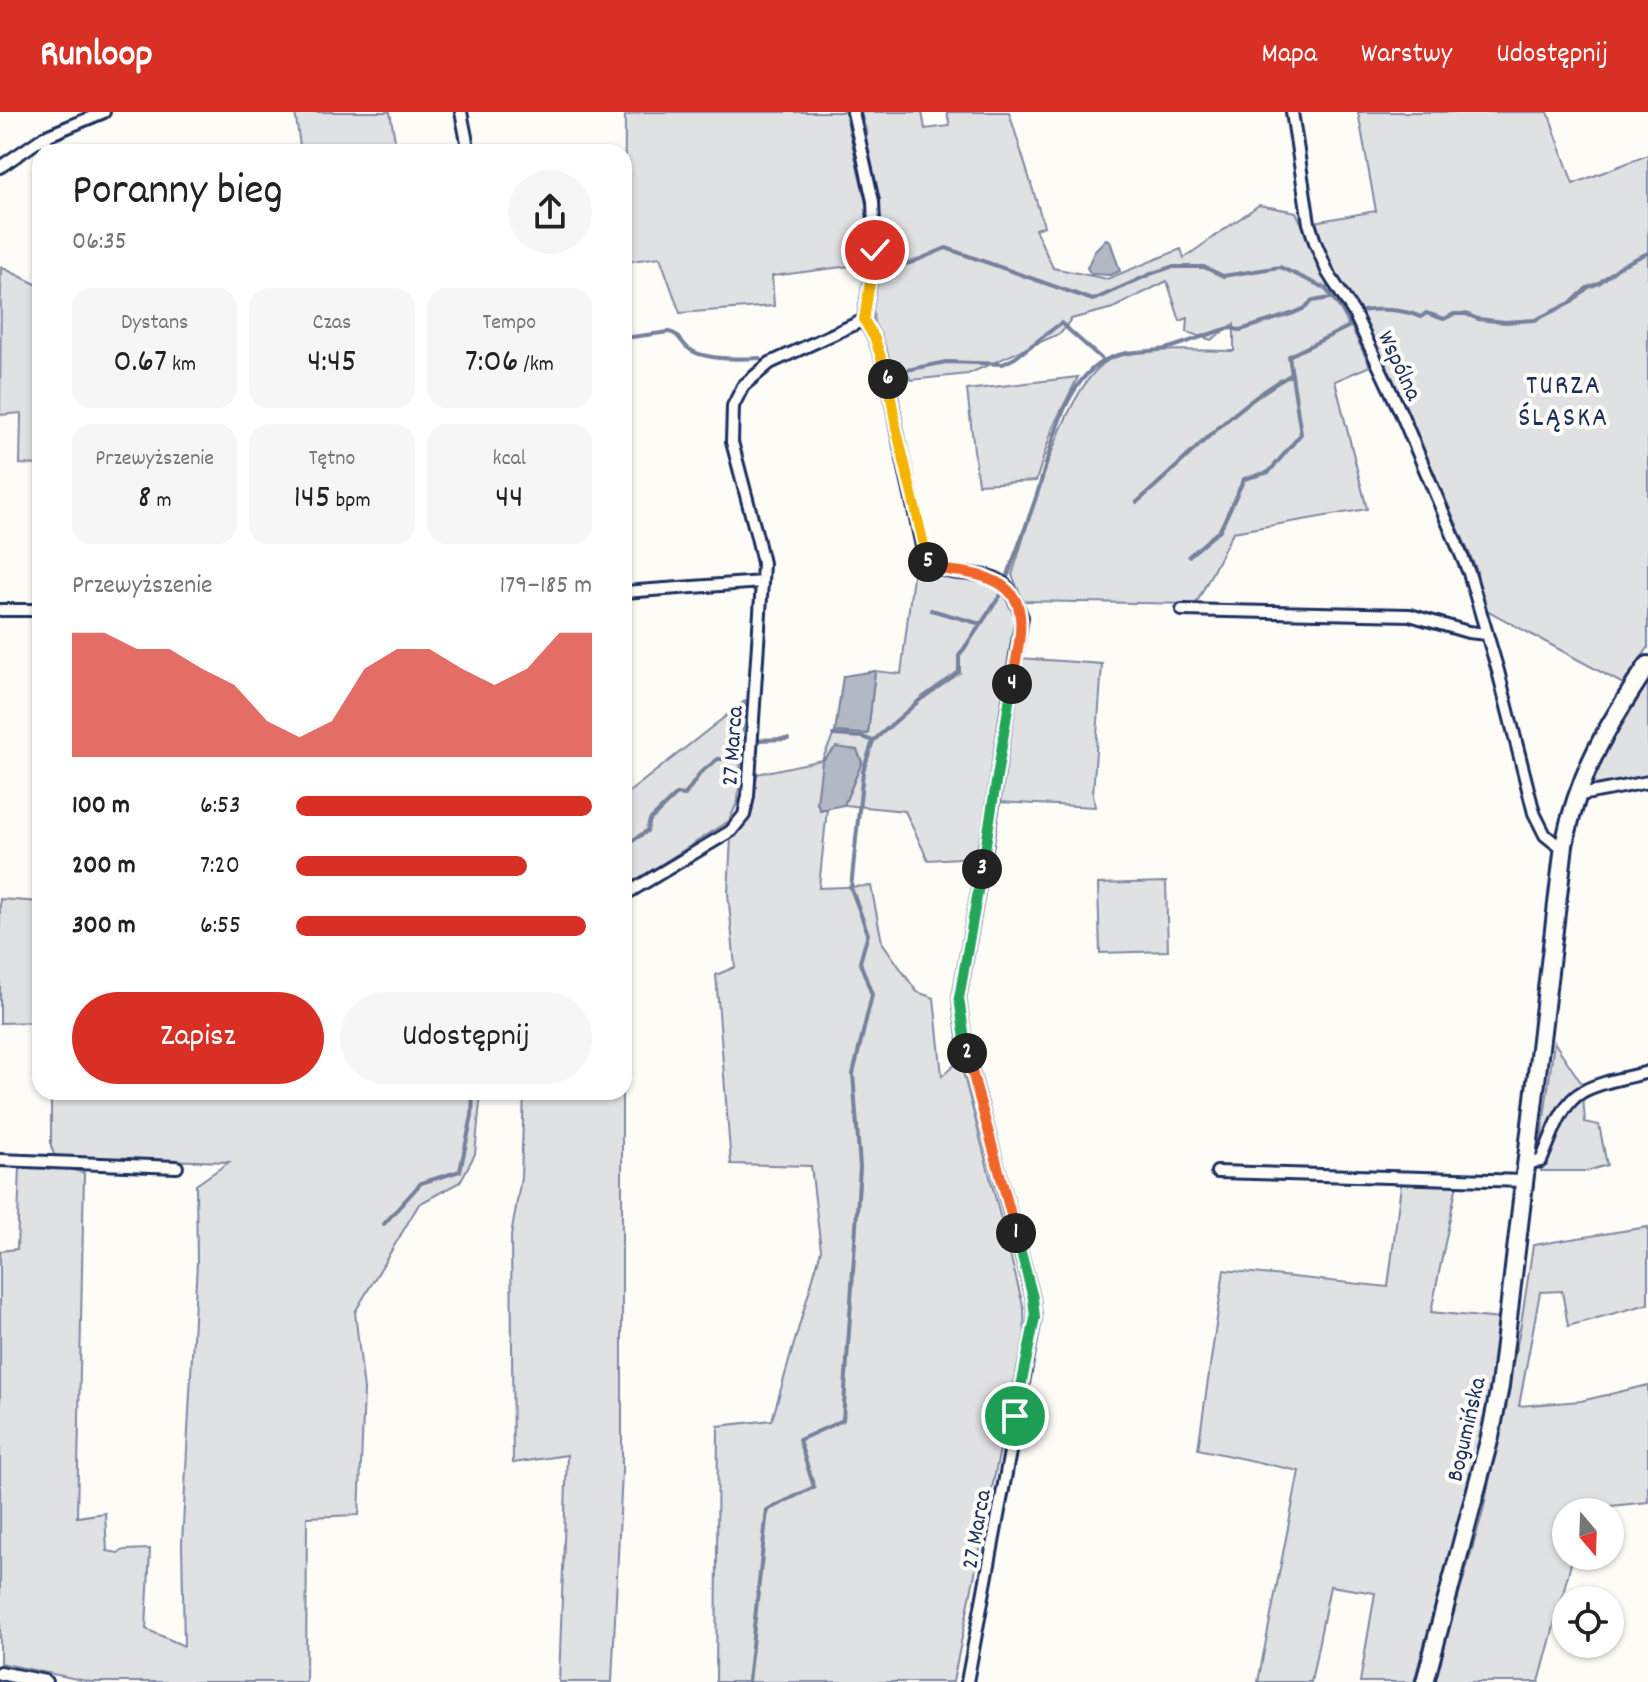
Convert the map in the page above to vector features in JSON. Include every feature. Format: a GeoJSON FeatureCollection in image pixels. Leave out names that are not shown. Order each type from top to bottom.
{"type":"FeatureCollection","features":[{"type":"Feature","properties":{"kind":"main road","name":"Bogumińska"},"geometry":{"type":"LineString","coordinates":[[1425,1682],[1490,1437],[1500,1386],[1564,845],[1575,796],[1611,719],[1648,665]]}},
{"type":"Feature","properties":{"kind":"street"},"geometry":{"type":"LineString","coordinates":[[34,144],[104,112]]}},
{"type":"Feature","properties":{"kind":"street"},"geometry":{"type":"LineString","coordinates":[[461,112],[467,144]]}},
{"type":"Feature","properties":{"kind":"street"},"geometry":{"type":"LineString","coordinates":[[853,112],[873,201],[875,250],[864,320]]}},
{"type":"Feature","properties":{"kind":"street","name":"Wspólna"},"geometry":{"type":"LineString","coordinates":[[1292,112],[1309,223],[1315,242],[1328,273],[1354,313],[1401,413],[1469,573],[1534,813],[1545,835],[1555,843],[1564,845]]}},
{"type":"Feature","properties":{"kind":"street"},"geometry":{"type":"LineString","coordinates":[[44,137],[47,144]]}},
{"type":"Feature","properties":{"kind":"street"},"geometry":{"type":"LineString","coordinates":[[0,167],[32,145]]}},
{"type":"Feature","properties":{"kind":"street","name":"27 Marca"},"geometry":{"type":"LineString","coordinates":[[632,890],[731,831],[744,815],[748,796],[763,563],[732,442],[733,406],[743,386],[770,363],[864,320],[875,339],[888,377],[901,453],[928,562],[938,570],[970,573],[1001,582],[1009,588],[1022,617],[959,998],[966,1049],[1033,1298],[1035,1318],[967,1682]]}},
{"type":"Feature","properties":{"kind":"street"},"geometry":{"type":"LineString","coordinates":[[632,591],[762,582]]}},
{"type":"Feature","properties":{"kind":"street"},"geometry":{"type":"LineString","coordinates":[[0,610],[32,610]]}},
{"type":"Feature","properties":{"kind":"street"},"geometry":{"type":"LineString","coordinates":[[1182,610],[1410,615],[1468,632],[1487,634]]}},
{"type":"Feature","properties":{"kind":"street"},"geometry":{"type":"LineString","coordinates":[[1575,796],[1648,782]]}},
{"type":"Feature","properties":{"kind":"street"},"geometry":{"type":"LineString","coordinates":[[1528,1163],[1541,1161],[1561,1117],[1583,1091],[1648,1072]]}},
{"type":"Feature","properties":{"kind":"street"},"geometry":{"type":"LineString","coordinates":[[0,1160],[177,1167]]}},
{"type":"Feature","properties":{"kind":"street"},"geometry":{"type":"LineString","coordinates":[[1217,1172],[1525,1181]]}},
{"type":"Feature","properties":{"kind":"street"},"geometry":{"type":"LineString","coordinates":[[0,1673],[45,1682]]}},
{"type":"Feature","properties":{"kind":"shaded area"},"geometry":{"type":"Polygon","coordinates":[[[295,112],[390,112],[396,144],[300,144],[295,112]]]}},
{"type":"Feature","properties":{"kind":"shaded area"},"geometry":{"type":"Polygon","coordinates":[[[641,112],[845,112],[868,213],[865,264],[772,276],[774,306],[680,313],[660,257],[632,261],[632,144],[625,144],[625,116],[641,112]]]}},
{"type":"Feature","properties":{"kind":"shaded area"},"geometry":{"type":"Polygon","coordinates":[[[861,112],[922,112],[925,129],[950,126],[947,112],[1009,112],[1044,226],[1035,229],[1053,268],[1107,279],[1181,249],[1184,258],[1259,205],[1296,212],[1370,366],[1335,381],[1367,509],[1233,532],[1196,604],[1023,601],[1012,575],[1051,453],[1081,390],[1098,368],[1116,357],[1160,351],[1234,351],[1234,324],[1211,340],[1187,332],[1188,318],[1180,321],[1167,281],[1113,308],[1071,319],[1061,333],[968,374],[911,380],[905,369],[893,370],[874,323],[872,298],[885,236],[862,137],[867,135],[861,112]]]}},
{"type":"Feature","properties":{"kind":"shaded area"},"geometry":{"type":"Polygon","coordinates":[[[1358,112],[1548,112],[1573,184],[1648,155],[1648,648],[1623,684],[1479,606],[1477,571],[1410,418],[1328,260],[1314,222],[1376,211],[1358,112]]]}},
{"type":"Feature","properties":{"kind":"shaded area"},"geometry":{"type":"Polygon","coordinates":[[[1106,239],[1110,241],[1120,271],[1110,275],[1091,274],[1087,268],[1095,250],[1106,239]]]}},
{"type":"Feature","properties":{"kind":"shaded area"},"geometry":{"type":"Polygon","coordinates":[[[1,267],[32,282],[32,465],[20,464],[21,413],[0,415],[1,267]]]}},
{"type":"Feature","properties":{"kind":"shaded area"},"geometry":{"type":"Polygon","coordinates":[[[1078,377],[1053,427],[1036,481],[978,484],[967,390],[1078,377]]]}},
{"type":"Feature","properties":{"kind":"shaded area"},"geometry":{"type":"Polygon","coordinates":[[[916,551],[936,574],[997,585],[1015,605],[1018,622],[988,806],[975,857],[928,860],[905,811],[844,805],[862,762],[857,750],[848,749],[825,760],[817,803],[820,810],[827,809],[819,888],[871,886],[882,942],[917,992],[934,998],[942,1076],[960,1060],[1024,1309],[1025,1336],[953,1682],[716,1682],[718,1426],[772,1420],[821,1250],[811,1166],[731,1164],[716,975],[735,967],[728,893],[731,838],[752,813],[757,774],[822,760],[835,732],[868,734],[875,671],[901,674],[916,551]]]}},
{"type":"Feature","properties":{"kind":"shaded area"},"geometry":{"type":"Polygon","coordinates":[[[1019,658],[1102,664],[1093,794],[1095,807],[997,802],[1019,658]]]}},
{"type":"Feature","properties":{"kind":"shaded area"},"geometry":{"type":"Polygon","coordinates":[[[875,671],[868,734],[835,732],[843,676],[875,671]]]}},
{"type":"Feature","properties":{"kind":"shaded area"},"geometry":{"type":"Polygon","coordinates":[[[1648,682],[1648,776],[1584,789],[1648,682]]]}},
{"type":"Feature","properties":{"kind":"shaded area"},"geometry":{"type":"Polygon","coordinates":[[[745,701],[738,801],[729,821],[632,883],[632,790],[745,701]]]}},
{"type":"Feature","properties":{"kind":"shaded area"},"geometry":{"type":"Polygon","coordinates":[[[836,747],[857,750],[862,762],[844,805],[820,810],[817,803],[822,761],[836,747]]]}},
{"type":"Feature","properties":{"kind":"shaded area"},"geometry":{"type":"Polygon","coordinates":[[[1166,882],[1168,951],[1100,953],[1098,884],[1166,882]]]}},
{"type":"Feature","properties":{"kind":"shaded area"},"geometry":{"type":"Polygon","coordinates":[[[0,899],[32,901],[32,1022],[0,1023],[0,899]]]}},
{"type":"Feature","properties":{"kind":"shaded area"},"geometry":{"type":"Polygon","coordinates":[[[1554,1042],[1582,1084],[1585,1122],[1599,1125],[1607,1165],[1587,1171],[1541,1171],[1540,1148],[1554,1042]]]}},
{"type":"Feature","properties":{"kind":"shaded area"},"geometry":{"type":"Polygon","coordinates":[[[51,1100],[480,1100],[475,1154],[460,1182],[419,1204],[355,1312],[364,1390],[359,1515],[307,1517],[306,1682],[91,1682],[0,1663],[0,1251],[17,1249],[20,1165],[58,1166],[84,1173],[77,1517],[105,1513],[107,1551],[118,1553],[150,1549],[146,1629],[184,1646],[182,1544],[197,1262],[196,1185],[229,1162],[55,1157],[51,1146],[51,1100]]]}},
{"type":"Feature","properties":{"kind":"shaded area"},"geometry":{"type":"Polygon","coordinates":[[[524,1100],[622,1100],[622,1471],[612,1682],[559,1682],[567,1455],[513,1463],[511,1236],[521,1178],[524,1100]]]}},
{"type":"Feature","properties":{"kind":"shaded area"},"geometry":{"type":"Polygon","coordinates":[[[1402,1177],[1458,1179],[1431,1312],[1500,1319],[1475,1456],[1414,1682],[1360,1682],[1375,1593],[1330,1586],[1311,1682],[1258,1682],[1299,1471],[1198,1449],[1224,1270],[1388,1287],[1402,1177]]]}},
{"type":"Feature","properties":{"kind":"shaded area"},"geometry":{"type":"Polygon","coordinates":[[[1648,1227],[1648,1304],[1568,1326],[1562,1291],[1540,1292],[1519,1406],[1581,1401],[1648,1385],[1648,1502],[1624,1505],[1624,1498],[1552,1498],[1552,1570],[1569,1570],[1565,1586],[1552,1586],[1552,1634],[1539,1682],[1434,1682],[1483,1511],[1521,1324],[1533,1245],[1648,1227]]]}},
{"type":"Feature","properties":{"kind":"waterway"},"geometry":{"type":"LineString","coordinates":[[886,269],[946,248],[1093,300],[1171,267],[1204,267],[1223,276],[1280,267],[1325,288],[1350,326],[1289,356],[1301,434],[1269,472],[1244,479],[1220,530],[1189,556]]}},
{"type":"Feature","properties":{"kind":"waterway"},"geometry":{"type":"LineString","coordinates":[[1359,312],[1382,310],[1421,317],[1426,313],[1444,319],[1454,314],[1466,314],[1478,319],[1505,322],[1535,320],[1572,302],[1622,265],[1648,253]]}},
{"type":"Feature","properties":{"kind":"waterway"},"geometry":{"type":"LineString","coordinates":[[1008,575],[1060,420],[1067,403],[1087,374],[1109,358],[1125,353],[1165,349],[1230,328],[1240,330],[1294,313],[1312,301],[1331,298]]}},
{"type":"Feature","properties":{"kind":"waterway"},"geometry":{"type":"LineString","coordinates":[[902,371],[946,362],[1003,364],[1061,323],[1104,361]]}},
{"type":"Feature","properties":{"kind":"waterway"},"geometry":{"type":"LineString","coordinates":[[632,337],[669,332],[678,336],[688,348],[703,355],[760,358]]}},
{"type":"Feature","properties":{"kind":"waterway"},"geometry":{"type":"LineString","coordinates":[[1137,502],[1230,417],[1292,374]]}},
{"type":"Feature","properties":{"kind":"waterway"},"geometry":{"type":"LineString","coordinates":[[748,1682],[767,1510],[814,1487],[799,1440],[843,1420],[860,1167],[853,1074],[872,995],[860,962],[868,934],[851,888],[863,771],[873,741],[921,699],[959,672],[959,656],[1002,593]]}},
{"type":"Feature","properties":{"kind":"waterway"},"geometry":{"type":"LineString","coordinates":[[931,610],[981,624]]}},
{"type":"Feature","properties":{"kind":"waterway"},"geometry":{"type":"LineString","coordinates":[[833,735],[863,737],[873,741]]}},
{"type":"Feature","properties":{"kind":"waterway"},"geometry":{"type":"LineString","coordinates":[[756,740],[788,739]]}},
{"type":"Feature","properties":{"kind":"waterway"},"geometry":{"type":"LineString","coordinates":[[632,841],[647,831],[650,820],[677,794],[685,795],[701,772],[718,759],[729,759],[746,745]]}},
{"type":"Feature","properties":{"kind":"waterway"},"geometry":{"type":"LineString","coordinates":[[384,1224],[421,1183],[460,1171],[473,1100]]}},
{"type":"Feature","properties":{"kind":"district","name":"TURZA ŚLĄSKA"},"geometry":{"type":"Point","coordinates":[1564,399]}},
{"type":"Feature","properties":{"kind":"route"},"geometry":{"type":"LineString","coordinates":[[875,250],[864,320],[875,339],[888,377],[923,551],[928,562],[938,570],[970,573],[1001,582],[1009,588],[1022,617],[959,998],[966,1049],[1033,1298],[1035,1318],[1031,1345],[1015,1416]]}}]}
